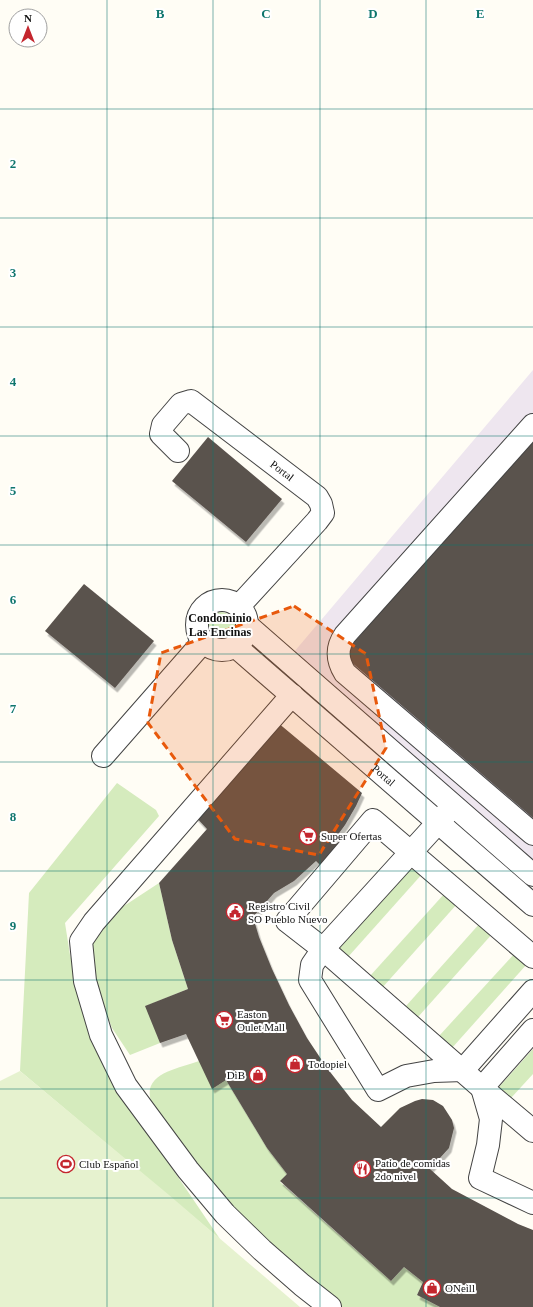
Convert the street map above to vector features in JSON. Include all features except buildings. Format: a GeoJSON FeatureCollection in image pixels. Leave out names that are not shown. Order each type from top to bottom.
{"type":"FeatureCollection","features":[{"type":"Feature","properties":{"kind":"street","name":"Portal"},"geometry":{"type":"LineString","coordinates":[[178,451],[161,434],[163,425],[181,404],[191,401],[317,497],[321,504],[323,513],[243,616],[245,635],[239,644],[235,646],[533,905]]}},
{"type":"Feature","properties":{"kind":"street"},"geometry":{"type":"LineString","coordinates":[[533,425],[345,635],[339,646],[338,653],[341,667],[345,673],[533,834]]}},
{"type":"Feature","properties":{"kind":"street","name":"Portal"},"geometry":{"type":"LineString","coordinates":[[203,642],[199,636],[197,621],[199,614],[204,607],[210,602],[217,600],[233,602],[243,616],[453,806],[533,875]]}},
{"type":"Feature","properties":{"kind":"street"},"geometry":{"type":"LineString","coordinates":[[103,756],[203,642],[208,646],[221,650],[227,650],[235,646]]}},
{"type":"Feature","properties":{"kind":"street"},"geometry":{"type":"LineString","coordinates":[[292,695],[94,922],[81,941],[84,981],[101,1035],[126,1086],[188,1170],[225,1214],[262,1250],[330,1307]]}},
{"type":"Feature","properties":{"kind":"street"},"geometry":{"type":"LineString","coordinates":[[453,806],[323,949],[312,965],[310,980],[378,1090],[406,1076],[434,1071],[463,1070],[533,991]]}},
{"type":"Feature","properties":{"kind":"street"},"geometry":{"type":"LineString","coordinates":[[533,957],[374,820],[287,922],[323,949],[533,1131]]}},
{"type":"Feature","properties":{"kind":"street"},"geometry":{"type":"LineString","coordinates":[[482,1088],[533,1030]]}},
{"type":"Feature","properties":{"kind":"street"},"geometry":{"type":"LineString","coordinates":[[482,1088],[491,1119],[488,1145],[480,1178],[533,1203]]}},
{"type":"Feature","properties":{"kind":"highlighted area"},"geometry":{"type":"Polygon","coordinates":[[[294,606],[366,654],[386,748],[319,855],[235,839],[148,723],[161,653],[294,606]]]}},
{"type":"Feature","properties":{"kind":"shaded area"},"geometry":{"type":"Polygon","coordinates":[[[533,370],[533,874],[294,652],[533,370]]]}},
{"type":"Feature","properties":{"kind":"green space"},"geometry":{"type":"Polygon","coordinates":[[[217,612],[223,612],[232,616],[236,628],[232,640],[223,644],[217,644],[208,640],[204,631],[204,625],[208,616],[217,612]]]}},
{"type":"Feature","properties":{"kind":"green space"},"geometry":{"type":"Polygon","coordinates":[[[117,783],[156,810],[159,816],[65,923],[70,955],[88,1015],[144,1127],[220,1239],[20,1071],[29,893],[117,783]]]}},
{"type":"Feature","properties":{"kind":"green space"},"geometry":{"type":"Polygon","coordinates":[[[411,862],[423,873],[348,957],[336,946],[411,862]]]}},
{"type":"Feature","properties":{"kind":"green space"},"geometry":{"type":"Polygon","coordinates":[[[159,883],[172,940],[188,989],[146,1006],[160,1043],[130,1055],[112,1028],[98,990],[93,960],[93,932],[112,912],[159,883]]]}},
{"type":"Feature","properties":{"kind":"green space"},"geometry":{"type":"Polygon","coordinates":[[[445,893],[457,904],[382,988],[370,976],[445,893]]]}},
{"type":"Feature","properties":{"kind":"green space"},"geometry":{"type":"Polygon","coordinates":[[[481,922],[493,933],[418,1017],[406,1006],[481,922]]]}},
{"type":"Feature","properties":{"kind":"green space"},"geometry":{"type":"Polygon","coordinates":[[[515,953],[527,964],[452,1048],[439,1036],[515,953]]]}},
{"type":"Feature","properties":{"kind":"green space"},"geometry":{"type":"Polygon","coordinates":[[[533,1049],[533,1074],[511,1098],[499,1087],[533,1049]]]}},
{"type":"Feature","properties":{"kind":"green space"},"geometry":{"type":"Polygon","coordinates":[[[199,1061],[226,1080],[267,1148],[287,1174],[280,1182],[391,1281],[404,1267],[423,1282],[417,1295],[440,1307],[341,1307],[267,1245],[207,1180],[153,1106],[150,1095],[151,1087],[155,1080],[162,1074],[171,1070],[199,1061]]]}},
{"type":"Feature","properties":{"kind":"green space","name":"Club Español"},"geometry":{"type":"Polygon","coordinates":[[[20,1071],[169,1195],[300,1307],[0,1307],[0,1081],[20,1071]]]}},
{"type":"Feature","properties":{"kind":"place","name":"Super Ofertas"},"geometry":{"type":"Point","coordinates":[308,836]}},
{"type":"Feature","properties":{"kind":"place","name":"Registro Civil SO Pueblo Nuevo"},"geometry":{"type":"Point","coordinates":[235,912]}},
{"type":"Feature","properties":{"kind":"place","name":"Easton Oulet Mall"},"geometry":{"type":"Point","coordinates":[224,1020]}},
{"type":"Feature","properties":{"kind":"place","name":"Todopiel"},"geometry":{"type":"Point","coordinates":[295,1064]}},
{"type":"Feature","properties":{"kind":"place","name":"DiB"},"geometry":{"type":"Point","coordinates":[258,1075]}},
{"type":"Feature","properties":{"kind":"place","name":"Club Español"},"geometry":{"type":"Point","coordinates":[66,1164]}},
{"type":"Feature","properties":{"kind":"place","name":"Patio de comidas 2do nivel"},"geometry":{"type":"Point","coordinates":[362,1169]}},
{"type":"Feature","properties":{"kind":"place","name":"ONeill"},"geometry":{"type":"Point","coordinates":[432,1288]}},
{"type":"Feature","properties":{"kind":"district","name":"Condominio Las Encinas"},"geometry":{"type":"Point","coordinates":[220,625]}}]}
